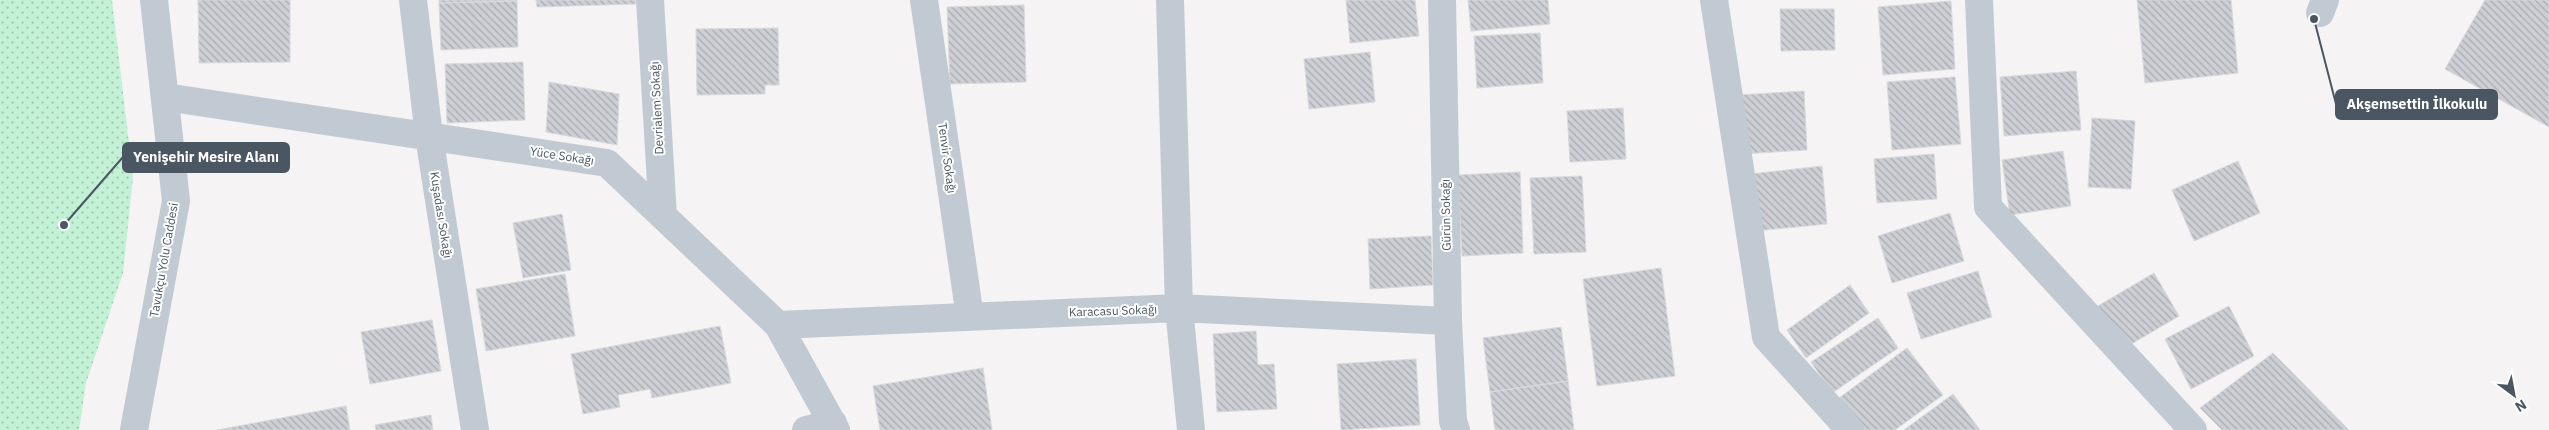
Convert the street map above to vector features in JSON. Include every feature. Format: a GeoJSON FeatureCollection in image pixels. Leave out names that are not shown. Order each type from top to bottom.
{"type":"FeatureCollection","features":[{"type":"Feature","properties":{"kind":"street","name":"Tavukçu Yolu Caddesi"},"geometry":{"type":"LineString","coordinates":[[134,430],[176,201],[154,0]]}},
{"type":"Feature","properties":{"kind":"street","name":"Kuşadası Sokağı"},"geometry":{"type":"LineString","coordinates":[[413,0],[428,136],[475,430]]}},
{"type":"Feature","properties":{"kind":"street","name":"Devrialem Sokağı"},"geometry":{"type":"LineString","coordinates":[[650,0],[663,216]]}},
{"type":"Feature","properties":{"kind":"street","name":"Tenvir Sokağı"},"geometry":{"type":"LineString","coordinates":[[924,0],[970,316]]}},
{"type":"Feature","properties":{"kind":"street"},"geometry":{"type":"LineString","coordinates":[[1170,0],[1179,308],[1190,430]]}},
{"type":"Feature","properties":{"kind":"street","name":"Gürün Sokağı"},"geometry":{"type":"LineString","coordinates":[[1442,0],[1448,321],[1453,421],[1456,430]]}},
{"type":"Feature","properties":{"kind":"street"},"geometry":{"type":"LineString","coordinates":[[1714,0],[1766,337],[1850,430]]}},
{"type":"Feature","properties":{"kind":"street"},"geometry":{"type":"LineString","coordinates":[[1979,0],[1988,208],[2193,430]]}},
{"type":"Feature","properties":{"kind":"street","name":"Yüce Sokağı"},"geometry":{"type":"LineString","coordinates":[[165,97],[607,163],[778,325],[834,427]]}},
{"type":"Feature","properties":{"kind":"street","name":"Karacasu Sokağı"},"geometry":{"type":"LineString","coordinates":[[778,325],[1179,308],[1448,321]]}},
{"type":"Feature","properties":{"kind":"street"},"geometry":{"type":"LineString","coordinates":[[806,430],[834,427]]}},
{"type":"Feature","properties":{"kind":"green space"},"geometry":{"type":"Polygon","coordinates":[[[0,0],[112,0],[133,177],[123,273],[86,383],[79,430],[0,430],[0,0]]]}},
{"type":"Feature","properties":{"kind":"building"},"geometry":{"type":"Polygon","coordinates":[[[198,0],[290,0],[290,62],[199,63],[198,0]]]}},
{"type":"Feature","properties":{"kind":"building"},"geometry":{"type":"Polygon","coordinates":[[[439,0],[517,0],[517,1],[439,3],[439,0]]]}},
{"type":"Feature","properties":{"kind":"building"},"geometry":{"type":"Polygon","coordinates":[[[536,0],[635,0],[636,4],[537,7],[536,0]]]}},
{"type":"Feature","properties":{"kind":"building"},"geometry":{"type":"Polygon","coordinates":[[[1346,0],[1415,0],[1419,36],[1350,43],[1346,0]]]}},
{"type":"Feature","properties":{"kind":"building"},"geometry":{"type":"Polygon","coordinates":[[[1468,0],[1548,0],[1550,24],[1471,31],[1468,0]]]}},
{"type":"Feature","properties":{"kind":"building"},"geometry":{"type":"Polygon","coordinates":[[[2137,0],[2231,0],[2238,73],[2145,83],[2137,0]]]}},
{"type":"Feature","properties":{"kind":"building"},"geometry":{"type":"Polygon","coordinates":[[[2485,0],[2549,0],[2549,127],[2445,69],[2485,0]]]}},
{"type":"Feature","properties":{"kind":"building"},"geometry":{"type":"Polygon","coordinates":[[[517,1],[518,47],[441,50],[439,3],[517,1]]]}},
{"type":"Feature","properties":{"kind":"building"},"geometry":{"type":"Polygon","coordinates":[[[1951,1],[1955,69],[1883,75],[1878,7],[1951,1]]]}},
{"type":"Feature","properties":{"kind":"building"},"geometry":{"type":"Polygon","coordinates":[[[1024,5],[1026,82],[950,84],[947,7],[1024,5]]]}},
{"type":"Feature","properties":{"kind":"building"},"geometry":{"type":"Polygon","coordinates":[[[1780,9],[1834,9],[1835,50],[1781,51],[1780,9]]]}},
{"type":"Feature","properties":{"kind":"building"},"geometry":{"type":"Polygon","coordinates":[[[778,28],[779,85],[765,85],[765,94],[697,95],[696,29],[778,28]]]}},
{"type":"Feature","properties":{"kind":"building"},"geometry":{"type":"Polygon","coordinates":[[[1540,33],[1543,83],[1477,88],[1474,36],[1540,33]]]}},
{"type":"Feature","properties":{"kind":"building"},"geometry":{"type":"Polygon","coordinates":[[[1370,52],[1375,102],[1309,109],[1304,59],[1370,52]]]}},
{"type":"Feature","properties":{"kind":"building"},"geometry":{"type":"Polygon","coordinates":[[[523,62],[525,120],[447,123],[445,64],[523,62]]]}},
{"type":"Feature","properties":{"kind":"building"},"geometry":{"type":"Polygon","coordinates":[[[2076,71],[2081,130],[2004,136],[2000,77],[2076,71]]]}},
{"type":"Feature","properties":{"kind":"building"},"geometry":{"type":"Polygon","coordinates":[[[1955,77],[1961,144],[1892,150],[1887,82],[1955,77]]]}},
{"type":"Feature","properties":{"kind":"building"},"geometry":{"type":"Polygon","coordinates":[[[549,82],[619,94],[617,145],[546,132],[549,82]]]}},
{"type":"Feature","properties":{"kind":"building"},"geometry":{"type":"Polygon","coordinates":[[[1804,91],[1807,150],[1741,154],[1738,95],[1804,91]]]}},
{"type":"Feature","properties":{"kind":"building"},"geometry":{"type":"Polygon","coordinates":[[[1623,108],[1626,159],[1570,162],[1567,111],[1623,108]]]}},
{"type":"Feature","properties":{"kind":"building"},"geometry":{"type":"Polygon","coordinates":[[[2092,118],[2135,121],[2131,189],[2088,187],[2092,118]]]}},
{"type":"Feature","properties":{"kind":"building"},"geometry":{"type":"Polygon","coordinates":[[[2063,151],[2071,206],[2010,215],[2002,160],[2063,151]]]}},
{"type":"Feature","properties":{"kind":"building"},"geometry":{"type":"Polygon","coordinates":[[[1934,154],[1937,199],[1877,203],[1874,159],[1934,154]]]}},
{"type":"Feature","properties":{"kind":"building"},"geometry":{"type":"Polygon","coordinates":[[[2238,161],[2260,213],[2194,241],[2172,190],[2238,161]]]}},
{"type":"Feature","properties":{"kind":"building"},"geometry":{"type":"Polygon","coordinates":[[[1822,166],[1827,224],[1755,231],[1750,174],[1822,166]]]}},
{"type":"Feature","properties":{"kind":"building"},"geometry":{"type":"Polygon","coordinates":[[[1520,172],[1523,253],[1462,256],[1458,175],[1520,172]]]}},
{"type":"Feature","properties":{"kind":"building"},"geometry":{"type":"Polygon","coordinates":[[[1582,176],[1586,252],[1534,254],[1530,178],[1582,176]]]}},
{"type":"Feature","properties":{"kind":"building"},"geometry":{"type":"Polygon","coordinates":[[[1950,213],[1964,261],[1892,283],[1878,236],[1950,213]]]}},
{"type":"Feature","properties":{"kind":"building"},"geometry":{"type":"Polygon","coordinates":[[[562,214],[571,270],[523,278],[513,223],[562,214]]]}},
{"type":"Feature","properties":{"kind":"building"},"geometry":{"type":"Polygon","coordinates":[[[1431,236],[1433,285],[1370,289],[1368,239],[1431,236]]]}},
{"type":"Feature","properties":{"kind":"building"},"geometry":{"type":"Polygon","coordinates":[[[1661,268],[1675,376],[1597,386],[1583,279],[1661,268]]]}},
{"type":"Feature","properties":{"kind":"building"},"geometry":{"type":"Polygon","coordinates":[[[1978,271],[1992,317],[1921,339],[1907,293],[1978,271]]]}},
{"type":"Feature","properties":{"kind":"building"},"geometry":{"type":"Polygon","coordinates":[[[2154,273],[2179,316],[2123,349],[2098,306],[2154,273]]]}},
{"type":"Feature","properties":{"kind":"building"},"geometry":{"type":"Polygon","coordinates":[[[565,274],[575,336],[486,351],[476,289],[565,274]]]}},
{"type":"Feature","properties":{"kind":"building"},"geometry":{"type":"Polygon","coordinates":[[[1850,285],[1869,313],[1806,358],[1787,330],[1850,285]]]}},
{"type":"Feature","properties":{"kind":"building"},"geometry":{"type":"Polygon","coordinates":[[[2229,306],[2254,356],[2191,389],[2165,339],[2229,306]]]}},
{"type":"Feature","properties":{"kind":"building"},"geometry":{"type":"Polygon","coordinates":[[[1878,318],[1898,348],[1832,393],[1811,362],[1878,318]]]}},
{"type":"Feature","properties":{"kind":"building"},"geometry":{"type":"Polygon","coordinates":[[[432,320],[441,371],[370,384],[361,332],[432,320]]]}},
{"type":"Feature","properties":{"kind":"building"},"geometry":{"type":"Polygon","coordinates":[[[720,326],[731,383],[652,398],[650,389],[618,395],[620,407],[583,414],[571,354],[720,326]]]}},
{"type":"Feature","properties":{"kind":"building"},"geometry":{"type":"Polygon","coordinates":[[[1561,327],[1568,381],[1490,392],[1483,338],[1561,327]]]}},
{"type":"Feature","properties":{"kind":"building"},"geometry":{"type":"Polygon","coordinates":[[[1256,331],[1258,365],[1274,364],[1277,409],[1217,412],[1213,334],[1256,331]]]}},
{"type":"Feature","properties":{"kind":"building"},"geometry":{"type":"Polygon","coordinates":[[[1907,348],[1943,395],[1895,430],[1862,430],[1839,398],[1907,348]]]}},
{"type":"Feature","properties":{"kind":"building"},"geometry":{"type":"Polygon","coordinates":[[[2273,353],[2349,430],[2222,430],[2200,408],[2273,353]]]}},
{"type":"Feature","properties":{"kind":"building"},"geometry":{"type":"Polygon","coordinates":[[[1416,359],[1420,425],[1341,430],[1337,364],[1416,359]]]}},
{"type":"Feature","properties":{"kind":"building"},"geometry":{"type":"Polygon","coordinates":[[[983,368],[992,430],[880,430],[873,386],[983,368]]]}},
{"type":"Feature","properties":{"kind":"building"},"geometry":{"type":"Polygon","coordinates":[[[1568,381],[1574,430],[1495,430],[1490,392],[1568,381]]]}},
{"type":"Feature","properties":{"kind":"building"},"geometry":{"type":"Polygon","coordinates":[[[1953,394],[1980,430],[1904,430],[1953,394]]]}},
{"type":"Feature","properties":{"kind":"building"},"geometry":{"type":"Polygon","coordinates":[[[346,406],[350,430],[217,430],[346,406]]]}},
{"type":"Feature","properties":{"kind":"building"},"geometry":{"type":"Polygon","coordinates":[[[431,415],[433,430],[376,430],[375,425],[431,415]]]}},
{"type":"Feature","properties":{"kind":"place","name":"Akşemsettin İlkokulu"},"geometry":{"type":"Point","coordinates":[2314,19]}},
{"type":"Feature","properties":{"kind":"place","name":"Yenişehir Mesire Alanı"},"geometry":{"type":"Point","coordinates":[64,225]}}]}
